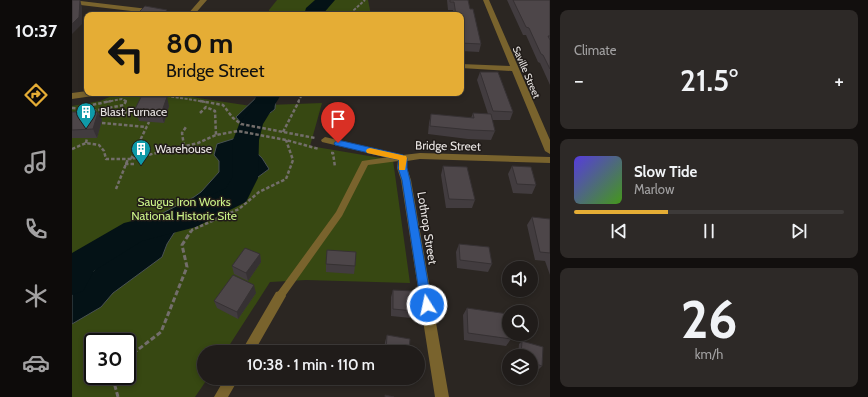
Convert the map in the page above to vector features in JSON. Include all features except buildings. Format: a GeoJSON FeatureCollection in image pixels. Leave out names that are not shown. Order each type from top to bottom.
{"type":"FeatureCollection","features":[{"type":"Feature","properties":{"kind":"street"},"geometry":{"type":"LineString","coordinates":[[193,12],[204,0]]}},
{"type":"Feature","properties":{"kind":"street","name":"Saville Street"},"geometry":{"type":"LineString","coordinates":[[486,0],[550,151]]}},
{"type":"Feature","properties":{"kind":"street"},"geometry":{"type":"LineString","coordinates":[[72,2],[157,12]]}},
{"type":"Feature","properties":{"kind":"street"},"geometry":{"type":"LineString","coordinates":[[464,66],[515,69]]}},
{"type":"Feature","properties":{"kind":"street"},"geometry":{"type":"LineString","coordinates":[[72,96],[84,94]]}},
{"type":"Feature","properties":{"kind":"street","name":"Bridge Street"},"geometry":{"type":"LineString","coordinates":[[325,140],[403,158],[420,156],[550,160]]}},
{"type":"Feature","properties":{"kind":"street","name":"Lothrop Street"},"geometry":{"type":"LineString","coordinates":[[403,158],[402,168],[406,180],[442,397]]}},
{"type":"Feature","properties":{"kind":"street"},"geometry":{"type":"LineString","coordinates":[[251,345],[280,296]]}},
{"type":"Feature","properties":{"kind":"street"},"geometry":{"type":"LineString","coordinates":[[221,397],[228,385]]}},
{"type":"Feature","properties":{"kind":"lane"},"geometry":{"type":"LineString","coordinates":[[280,296],[339,214],[365,164],[403,158]]}},
{"type":"Feature","properties":{"kind":"path"},"geometry":{"type":"LineString","coordinates":[[354,12],[354,10],[365,0]]}},
{"type":"Feature","properties":{"kind":"path"},"geometry":{"type":"LineString","coordinates":[[168,96],[223,105],[234,121],[241,124],[325,140]]}},
{"type":"Feature","properties":{"kind":"path"},"geometry":{"type":"LineString","coordinates":[[283,132],[302,96]]}},
{"type":"Feature","properties":{"kind":"path"},"geometry":{"type":"LineString","coordinates":[[72,108],[83,108],[122,99],[126,101],[124,105],[78,115],[120,114],[133,110]]}},
{"type":"Feature","properties":{"kind":"path"},"geometry":{"type":"LineString","coordinates":[[200,113],[206,107],[215,111],[216,135]]}},
{"type":"Feature","properties":{"kind":"path"},"geometry":{"type":"LineString","coordinates":[[116,189],[125,164],[149,122]]}},
{"type":"Feature","properties":{"kind":"path"},"geometry":{"type":"LineString","coordinates":[[102,123],[147,127]]}},
{"type":"Feature","properties":{"kind":"path"},"geometry":{"type":"LineString","coordinates":[[184,146],[182,133],[186,127]]}},
{"type":"Feature","properties":{"kind":"path"},"geometry":{"type":"LineString","coordinates":[[72,149],[86,143],[99,145],[104,151],[106,159],[129,159],[198,143],[216,135],[238,131],[286,140],[320,149]]}},
{"type":"Feature","properties":{"kind":"path"},"geometry":{"type":"LineString","coordinates":[[86,143],[87,138]]}},
{"type":"Feature","properties":{"kind":"path"},"geometry":{"type":"LineString","coordinates":[[136,351],[161,332],[187,267],[182,245],[192,230],[239,209],[259,192],[286,179],[293,160],[286,140]]}},
{"type":"Feature","properties":{"kind":"path"},"geometry":{"type":"LineString","coordinates":[[327,151],[333,153],[335,167]]}},
{"type":"Feature","properties":{"kind":"path"},"geometry":{"type":"LineString","coordinates":[[125,164],[135,164]]}},
{"type":"Feature","properties":{"kind":"path"},"geometry":{"type":"LineString","coordinates":[[115,385],[118,397]]}},
{"type":"Feature","properties":{"kind":"green space"},"geometry":{"type":"Polygon","coordinates":[[[277,0],[368,0],[370,12],[269,12],[277,0]]]}},
{"type":"Feature","properties":{"kind":"green space","name":"Saugus Iron Works National Historic Site"},"geometry":{"type":"Polygon","coordinates":[[[112,96],[185,96],[257,107],[269,105],[322,103],[310,146],[393,160],[410,283],[306,280],[270,282],[230,345],[197,345],[197,385],[203,385],[195,397],[72,397],[72,106],[100,101],[112,96]]]}},
{"type":"Feature","properties":{"kind":"shaded area"},"geometry":{"type":"Polygon","coordinates":[[[258,96],[276,96],[275,109],[255,121],[249,129],[248,136],[248,145],[262,158],[269,169],[217,207],[174,233],[167,244],[162,257],[113,293],[101,307],[72,324],[72,292],[145,222],[194,197],[201,192],[219,172],[219,161],[214,155],[217,144],[236,138],[240,135],[242,124],[236,117],[258,96]]]}},
{"type":"Feature","properties":{"kind":"waterway"},"geometry":{"type":"LineString","coordinates":[[313,12],[326,0]]}},
{"type":"Feature","properties":{"kind":"waterway"},"geometry":{"type":"LineString","coordinates":[[72,281],[83,262],[134,231],[186,219],[236,195],[245,178],[246,140],[252,122],[259,114],[268,96]]}},
{"type":"Feature","properties":{"kind":"slow traffic"},"geometry":{"type":"LineString","coordinates":[[370,151],[403,158],[402,168]]}},
{"type":"Feature","properties":{"kind":"place","name":"Blast Furnace"},"geometry":{"type":"Point","coordinates":[86,129]}},
{"type":"Feature","properties":{"kind":"place","name":"Warehouse"},"geometry":{"type":"Point","coordinates":[141,166]}},
{"type":"Feature","properties":{"kind":"route"},"geometry":{"type":"LineString","coordinates":[[338,143],[403,158],[402,168],[406,180],[427,305]]}}]}
